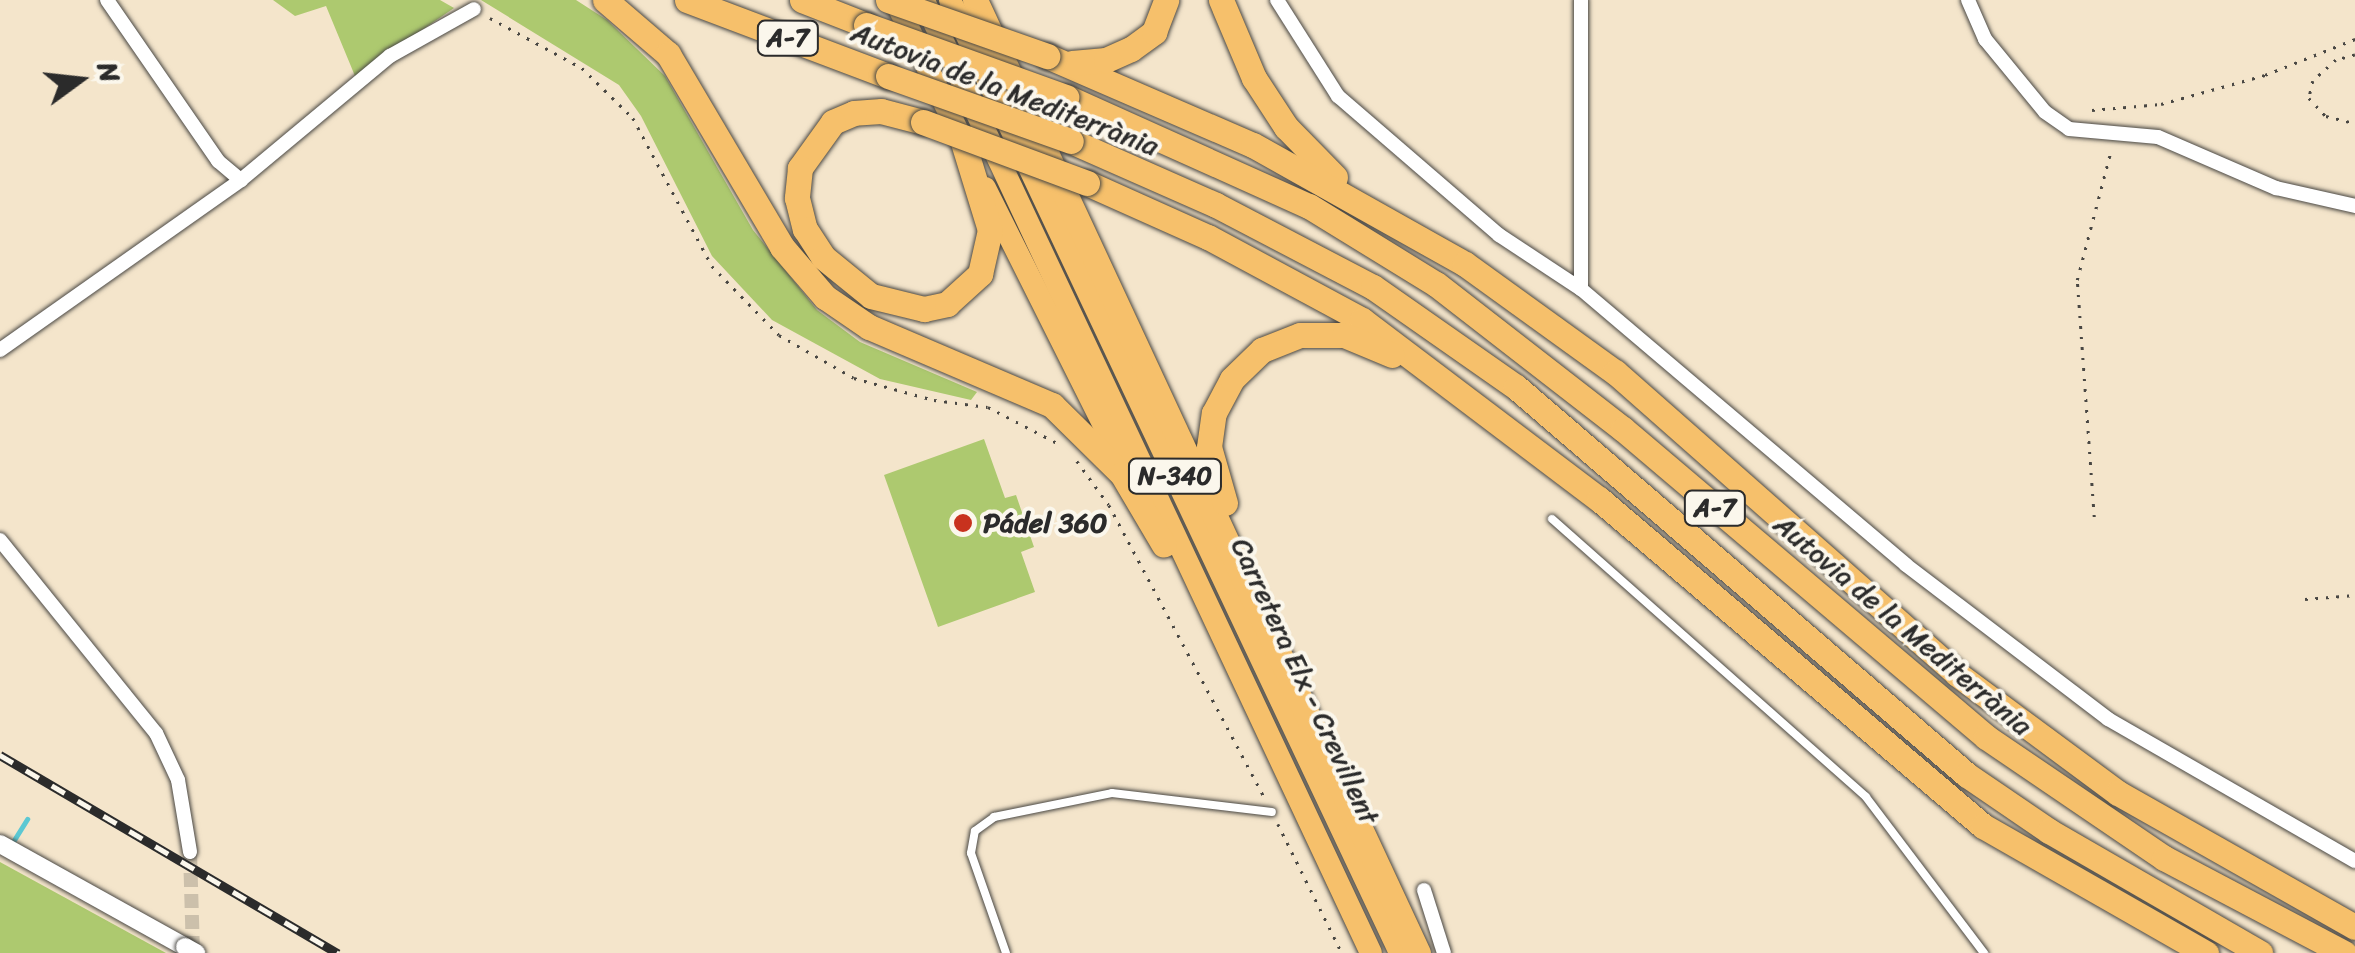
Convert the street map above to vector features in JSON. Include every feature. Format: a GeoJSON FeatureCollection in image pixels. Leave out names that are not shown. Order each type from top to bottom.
{"type":"FeatureCollection","features":[{"type":"Feature","properties":{"kind":"highway"},"geometry":{"type":"LineString","coordinates":[[605,0],[668,54],[782,247],[825,298],[886,335],[1052,405],[1122,474],[1164,545]]}},
{"type":"Feature","properties":{"kind":"highway","name":"Autovia de la Mediterrània"},"geometry":{"type":"LineString","coordinates":[[687,0],[1071,140],[1373,287],[1546,411],[1968,774],[2083,852],[2260,953]]}},
{"type":"Feature","properties":{"kind":"highway","name":"Autovia de la Mediterrània"},"geometry":{"type":"LineString","coordinates":[[802,0],[1066,97],[1310,206],[1436,284],[1623,428],[1986,737],[2164,858],[2344,953]]}},
{"type":"Feature","properties":{"kind":"highway"},"geometry":{"type":"LineString","coordinates":[[892,0],[1164,545],[1334,874]]}},
{"type":"Feature","properties":{"kind":"highway"},"geometry":{"type":"LineString","coordinates":[[892,0],[1055,60],[1254,144],[1361,200],[1465,264],[1615,372],[1958,674],[2104,782],[2355,927]]}},
{"type":"Feature","properties":{"kind":"highway","name":"Carretera Elx - Crevillent"},"geometry":{"type":"LineString","coordinates":[[923,0],[1372,953]]}},
{"type":"Feature","properties":{"kind":"highway","name":"Carretera Elx - Crevillent"},"geometry":{"type":"LineString","coordinates":[[950,0],[1400,953]]}},
{"type":"Feature","properties":{"kind":"highway"},"geometry":{"type":"LineString","coordinates":[[974,0],[1301,693],[1418,953]]}},
{"type":"Feature","properties":{"kind":"highway"},"geometry":{"type":"LineString","coordinates":[[1055,60],[1106,60],[1131,49],[1154,32],[1166,0]]}},
{"type":"Feature","properties":{"kind":"highway"},"geometry":{"type":"LineString","coordinates":[[1221,0],[1254,78],[1286,126],[1361,200]]}},
{"type":"Feature","properties":{"kind":"highway"},"geometry":{"type":"LineString","coordinates":[[963,142],[990,230],[980,274],[966,294],[936,307],[870,296],[823,256],[805,229],[796,198],[800,168],[833,122],[854,114],[881,111],[923,122],[1087,183],[1208,237],[1362,320],[1433,372],[1600,500],[1983,826],[2206,953]]}},
{"type":"Feature","properties":{"kind":"highway"},"geometry":{"type":"LineString","coordinates":[[1301,693],[1228,513],[1208,448],[1214,413],[1232,379],[1262,350],[1300,335],[1344,335],[1433,372]]}},
{"type":"Feature","properties":{"kind":"street"},"geometry":{"type":"LineString","coordinates":[[108,0],[208,147],[241,180]]}},
{"type":"Feature","properties":{"kind":"street"},"geometry":{"type":"LineString","coordinates":[[1277,0],[1338,96],[1499,236],[1581,289],[1906,565],[2108,718],[2355,861]]}},
{"type":"Feature","properties":{"kind":"street"},"geometry":{"type":"LineString","coordinates":[[1581,0],[1581,289]]}},
{"type":"Feature","properties":{"kind":"street"},"geometry":{"type":"LineString","coordinates":[[1968,0],[1985,39],[2044,112],[2069,129],[2114,129],[2158,137],[2276,188],[2355,206]]}},
{"type":"Feature","properties":{"kind":"street"},"geometry":{"type":"LineString","coordinates":[[0,350],[241,180],[390,56],[474,9]]}},
{"type":"Feature","properties":{"kind":"street"},"geometry":{"type":"LineString","coordinates":[[0,540],[156,734],[178,780],[190,852]]}},
{"type":"Feature","properties":{"kind":"street"},"geometry":{"type":"LineString","coordinates":[[0,844],[186,951]]}},
{"type":"Feature","properties":{"kind":"street"},"geometry":{"type":"LineString","coordinates":[[0,855],[186,951]]}},
{"type":"Feature","properties":{"kind":"street"},"geometry":{"type":"LineString","coordinates":[[1424,890],[1444,953]]}},
{"type":"Feature","properties":{"kind":"lane"},"geometry":{"type":"LineString","coordinates":[[1552,519],[1866,797],[1984,953]]}},
{"type":"Feature","properties":{"kind":"lane"},"geometry":{"type":"LineString","coordinates":[[1006,953],[971,853],[974,832],[994,816],[1112,793],[1272,812]]}},
{"type":"Feature","properties":{"kind":"path"},"geometry":{"type":"LineString","coordinates":[[474,9],[582,68],[632,118],[712,266],[780,336],[854,378],[988,407],[1071,453],[1109,505],[1342,953]]}},
{"type":"Feature","properties":{"kind":"path"},"geometry":{"type":"LineString","coordinates":[[2092,110],[2161,104],[2266,76],[2355,38]]}},
{"type":"Feature","properties":{"kind":"path"},"geometry":{"type":"LineString","coordinates":[[2355,55],[2336,60],[2313,81],[2309,98],[2326,116],[2355,124]]}},
{"type":"Feature","properties":{"kind":"path"},"geometry":{"type":"LineString","coordinates":[[2094,517],[2077,280],[2114,129]]}},
{"type":"Feature","properties":{"kind":"path"},"geometry":{"type":"LineString","coordinates":[[2305,599],[2355,595]]}},
{"type":"Feature","properties":{"kind":"green space"},"geometry":{"type":"Polygon","coordinates":[[[273,0],[440,0],[454,8],[355,76],[326,6],[295,16],[273,0]]]}},
{"type":"Feature","properties":{"kind":"green space"},"geometry":{"type":"Polygon","coordinates":[[[481,0],[576,0],[607,20],[665,76],[753,230],[817,310],[860,342],[977,392],[971,400],[880,379],[772,320],[712,256],[641,116],[619,85],[481,0]]]}},
{"type":"Feature","properties":{"kind":"green space","name":"Pádel 360"},"geometry":{"type":"Polygon","coordinates":[[[984,439],[1005,498],[1016,495],[1034,547],[1021,552],[1035,592],[938,627],[884,475],[984,439]]]}},
{"type":"Feature","properties":{"kind":"green space"},"geometry":{"type":"Polygon","coordinates":[[[0,862],[166,953],[0,953],[0,862]]]}},
{"type":"Feature","properties":{"kind":"waterway"},"geometry":{"type":"LineString","coordinates":[[14,840],[27,819]]}},
{"type":"Feature","properties":{"kind":"tunnel"},"geometry":{"type":"LineString","coordinates":[[190,852],[193,953]]}},
{"type":"Feature","properties":{"kind":"railway"},"geometry":{"type":"LineString","coordinates":[[0,755],[338,953]]}},
{"type":"Feature","properties":{"kind":"place","name":"Pádel 360"},"geometry":{"type":"Point","coordinates":[963,523]}}]}
